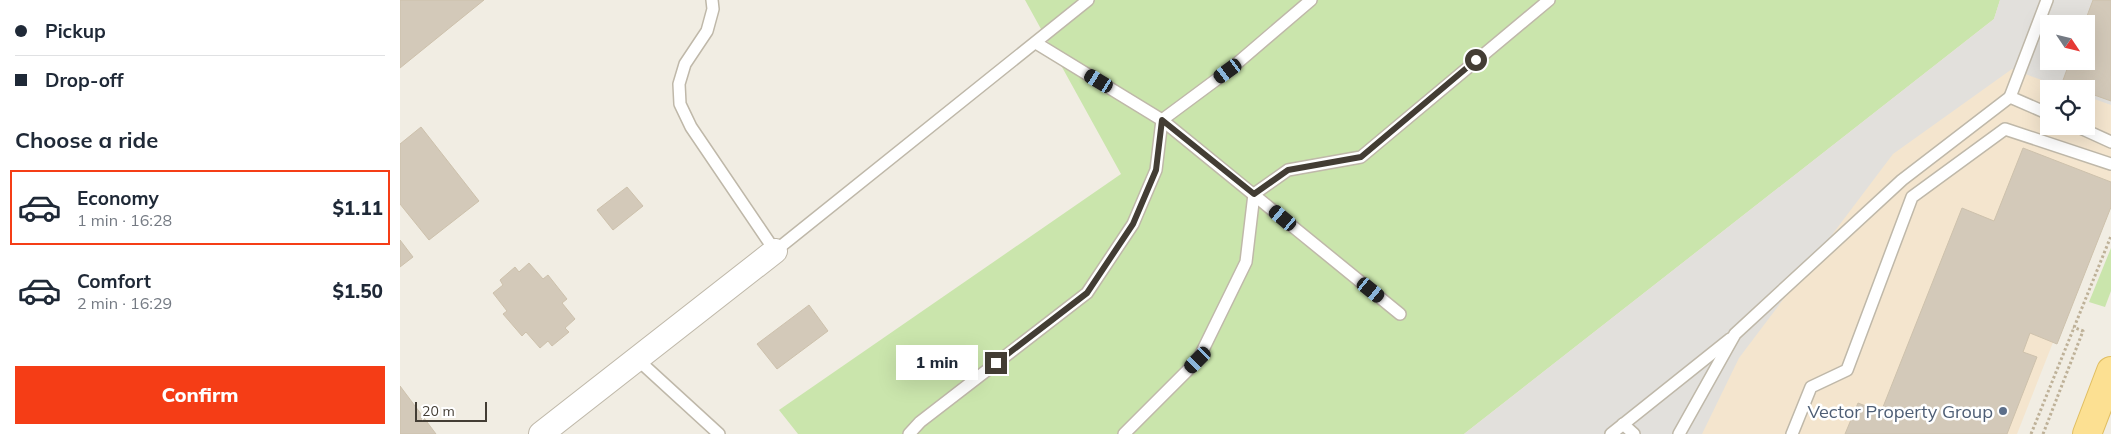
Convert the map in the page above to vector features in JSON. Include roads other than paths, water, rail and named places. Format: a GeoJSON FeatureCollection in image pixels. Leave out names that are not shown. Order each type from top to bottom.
{"type":"FeatureCollection","features":[{"type":"Feature","properties":{"kind":"main road"},"geometry":{"type":"LineString","coordinates":[[2087,434],[2111,371]]}},
{"type":"Feature","properties":{"kind":"street"},"geometry":{"type":"LineString","coordinates":[[541,434],[775,251]]}},
{"type":"Feature","properties":{"kind":"lane"},"geometry":{"type":"LineString","coordinates":[[712,0],[713,9],[707,31],[685,64],[679,84],[680,104],[691,127],[775,251],[1088,0]]}},
{"type":"Feature","properties":{"kind":"lane"},"geometry":{"type":"LineString","coordinates":[[909,434],[920,422],[1087,293],[1133,224],[1156,170],[1162,120],[1228,71],[1311,0]]}},
{"type":"Feature","properties":{"kind":"lane"},"geometry":{"type":"LineString","coordinates":[[1124,434],[1198,360],[1246,262],[1254,194],[1288,170],[1361,157],[1549,0]]}},
{"type":"Feature","properties":{"kind":"lane"},"geometry":{"type":"LineString","coordinates":[[1611,434],[1735,334],[1902,180],[2010,97],[2047,0]]}},
{"type":"Feature","properties":{"kind":"lane"},"geometry":{"type":"LineString","coordinates":[[1036,42],[1162,120],[1400,314]]}},
{"type":"Feature","properties":{"kind":"lane"},"geometry":{"type":"LineString","coordinates":[[2010,97],[2040,110]]}},
{"type":"Feature","properties":{"kind":"lane"},"geometry":{"type":"LineString","coordinates":[[1792,434],[1811,387],[1847,370],[1912,196],[2005,129],[2111,164]]}},
{"type":"Feature","properties":{"kind":"lane"},"geometry":{"type":"LineString","coordinates":[[2095,135],[2111,142]]}},
{"type":"Feature","properties":{"kind":"lane"},"geometry":{"type":"LineString","coordinates":[[1679,434],[1735,334]]}},
{"type":"Feature","properties":{"kind":"lane"},"geometry":{"type":"LineString","coordinates":[[637,359],[719,434]]}},
{"type":"Feature","properties":{"kind":"lane"},"geometry":{"type":"LineString","coordinates":[[1623,424],[1634,434]]}},
{"type":"Feature","properties":{"kind":"place","name":"Vector Property Group"},"geometry":{"type":"Point","coordinates":[2003,411]}}]}
